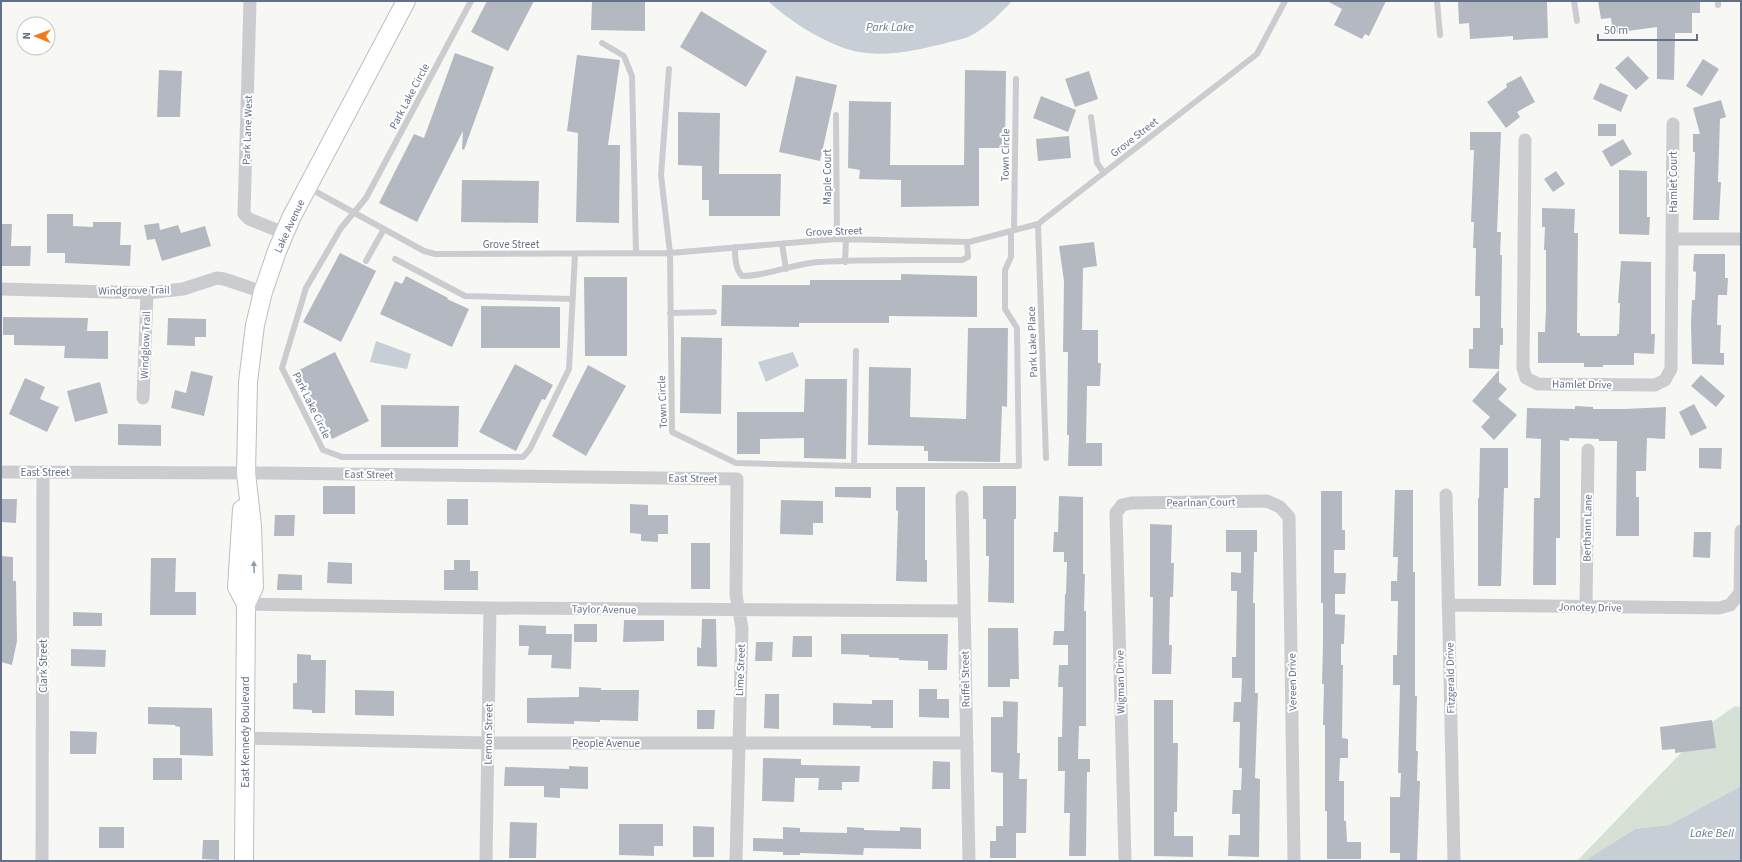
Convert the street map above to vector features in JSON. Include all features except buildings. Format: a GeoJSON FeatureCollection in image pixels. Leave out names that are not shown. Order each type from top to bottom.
{"type":"FeatureCollection","features":[{"type":"Feature","properties":{"kind":"main road","name":"Lake Avenue"},"geometry":{"type":"LineString","coordinates":[[246,473],[248,382],[255,325],[263,292],[284,233],[406,1]]}},
{"type":"Feature","properties":{"kind":"main road","name":"East Kennedy Boulevard"},"geometry":{"type":"LineString","coordinates":[[244,861],[246,604],[254,587],[252,526],[246,473]]}},
{"type":"Feature","properties":{"kind":"street","name":"Park Lane West"},"geometry":{"type":"LineString","coordinates":[[250,1],[244,214],[249,219],[284,233]]}},
{"type":"Feature","properties":{"kind":"street","name":"Hamlet Court"},"geometry":{"type":"LineString","coordinates":[[1673,124],[1673,239]]}},
{"type":"Feature","properties":{"kind":"street","name":"Hamlet Drive"},"geometry":{"type":"LineString","coordinates":[[1525,140],[1523,368],[1526,378],[1538,384],[1655,385],[1665,380],[1671,369],[1673,239]]}},
{"type":"Feature","properties":{"kind":"street"},"geometry":{"type":"LineString","coordinates":[[1673,239],[1741,239]]}},
{"type":"Feature","properties":{"kind":"street","name":"Windgrove Trail"},"geometry":{"type":"LineString","coordinates":[[1,289],[146,293],[183,289],[217,278],[263,292]]}},
{"type":"Feature","properties":{"kind":"street","name":"Windglow Trail"},"geometry":{"type":"LineString","coordinates":[[143,398],[146,293]]}},
{"type":"Feature","properties":{"kind":"street","name":"Berthann Lane"},"geometry":{"type":"LineString","coordinates":[[1586,607],[1588,450]]}},
{"type":"Feature","properties":{"kind":"street","name":"East Street"},"geometry":{"type":"LineString","coordinates":[[1,472],[246,473],[737,479]]}},
{"type":"Feature","properties":{"kind":"street","name":"Clark Street"},"geometry":{"type":"LineString","coordinates":[[42,861],[43,472]]}},
{"type":"Feature","properties":{"kind":"street","name":"Lime Street"},"geometry":{"type":"LineString","coordinates":[[736,861],[742,628],[736,595],[737,479]]}},
{"type":"Feature","properties":{"kind":"street","name":"Fitzgerald Drive"},"geometry":{"type":"LineString","coordinates":[[1446,495],[1454,861]]}},
{"type":"Feature","properties":{"kind":"street","name":"Ruffel Street"},"geometry":{"type":"LineString","coordinates":[[962,497],[969,861]]}},
{"type":"Feature","properties":{"kind":"street","name":"Pearlnan Court"},"geometry":{"type":"LineString","coordinates":[[1122,505],[1131,503],[1267,501],[1280,507]]}},
{"type":"Feature","properties":{"kind":"street","name":"Wigman Drive"},"geometry":{"type":"LineString","coordinates":[[1122,505],[1116,513],[1124,861]]}},
{"type":"Feature","properties":{"kind":"street","name":"Vereen Drive"},"geometry":{"type":"LineString","coordinates":[[1280,507],[1289,517],[1294,861]]}},
{"type":"Feature","properties":{"kind":"street","name":"Jonotey Drive"},"geometry":{"type":"LineString","coordinates":[[1448,605],[1719,608],[1730,605],[1740,593],[1741,531]]}},
{"type":"Feature","properties":{"kind":"street","name":"Taylor Avenue"},"geometry":{"type":"LineString","coordinates":[[246,604],[490,608],[963,611]]}},
{"type":"Feature","properties":{"kind":"street","name":"Lemon Street"},"geometry":{"type":"LineString","coordinates":[[486,861],[490,608]]}},
{"type":"Feature","properties":{"kind":"street","name":"People Avenue"},"geometry":{"type":"LineString","coordinates":[[245,738],[488,743],[967,743]]}},
{"type":"Feature","properties":{"kind":"lane","name":"Park Lake Circle"},"geometry":{"type":"LineString","coordinates":[[471,1],[366,198],[341,228],[306,288],[282,368],[323,450],[342,457],[523,457],[530,449],[569,369],[575,254]]}},
{"type":"Feature","properties":{"kind":"lane","name":"Grove Street"},"geometry":{"type":"LineString","coordinates":[[307,188],[424,251],[435,254],[670,253],[837,239],[966,242],[1038,224],[1257,54],[1285,1]]}},
{"type":"Feature","properties":{"kind":"lane"},"geometry":{"type":"LineString","coordinates":[[1437,1],[1440,35]]}},
{"type":"Feature","properties":{"kind":"lane"},"geometry":{"type":"LineString","coordinates":[[1574,1],[1577,21]]}},
{"type":"Feature","properties":{"kind":"lane"},"geometry":{"type":"LineString","coordinates":[[602,43],[624,56],[632,76],[636,253]]}},
{"type":"Feature","properties":{"kind":"lane","name":"Town Circle"},"geometry":{"type":"LineString","coordinates":[[669,68],[661,175],[670,253],[672,432],[736,463],[854,466],[1019,466],[1017,328],[1005,308],[1005,270],[1011,257],[1013,231],[1016,79]]}},
{"type":"Feature","properties":{"kind":"lane","name":"Maple Court"},"geometry":{"type":"LineString","coordinates":[[836,116],[837,239]]}},
{"type":"Feature","properties":{"kind":"lane"},"geometry":{"type":"LineString","coordinates":[[1091,117],[1096,163],[1104,173]]}},
{"type":"Feature","properties":{"kind":"lane","name":"Park Lake Place"},"geometry":{"type":"LineString","coordinates":[[1038,224],[1046,458]]}},
{"type":"Feature","properties":{"kind":"lane"},"geometry":{"type":"LineString","coordinates":[[366,261],[384,229]]}},
{"type":"Feature","properties":{"kind":"lane"},"geometry":{"type":"LineString","coordinates":[[845,262],[846,239]]}},
{"type":"Feature","properties":{"kind":"lane"},"geometry":{"type":"LineString","coordinates":[[735,247],[736,263],[742,276],[817,262],[962,260],[968,257],[966,242]]}},
{"type":"Feature","properties":{"kind":"lane"},"geometry":{"type":"LineString","coordinates":[[782,244],[786,269]]}},
{"type":"Feature","properties":{"kind":"lane"},"geometry":{"type":"LineString","coordinates":[[395,259],[465,296],[572,299]]}},
{"type":"Feature","properties":{"kind":"lane"},"geometry":{"type":"LineString","coordinates":[[670,313],[714,312]]}},
{"type":"Feature","properties":{"kind":"lane"},"geometry":{"type":"LineString","coordinates":[[854,466],[856,351]]}},
{"type":"Feature","properties":{"kind":"shaded area"},"geometry":{"type":"Polygon","coordinates":[[[1735,706],[1741,707],[1741,786],[1669,825],[1635,829],[1589,858],[1587,861],[1577,861],[1708,725],[1735,706]]]}},
{"type":"Feature","properties":{"kind":"water","name":"Park Lake"},"geometry":{"type":"Polygon","coordinates":[[[768,1],[1012,1],[987,25],[968,37],[914,50],[878,54],[854,51],[832,43],[797,24],[768,1]]]}},
{"type":"Feature","properties":{"kind":"water"},"geometry":{"type":"Polygon","coordinates":[[[376,341],[411,354],[407,369],[370,362],[376,341]]]}},
{"type":"Feature","properties":{"kind":"water"},"geometry":{"type":"Polygon","coordinates":[[[793,352],[799,366],[766,382],[758,362],[793,352]]]}},
{"type":"Feature","properties":{"kind":"water","name":"Lake Bell"},"geometry":{"type":"Polygon","coordinates":[[[1741,786],[1741,861],[1587,861],[1589,858],[1635,829],[1669,825],[1741,786]]]}}]}
